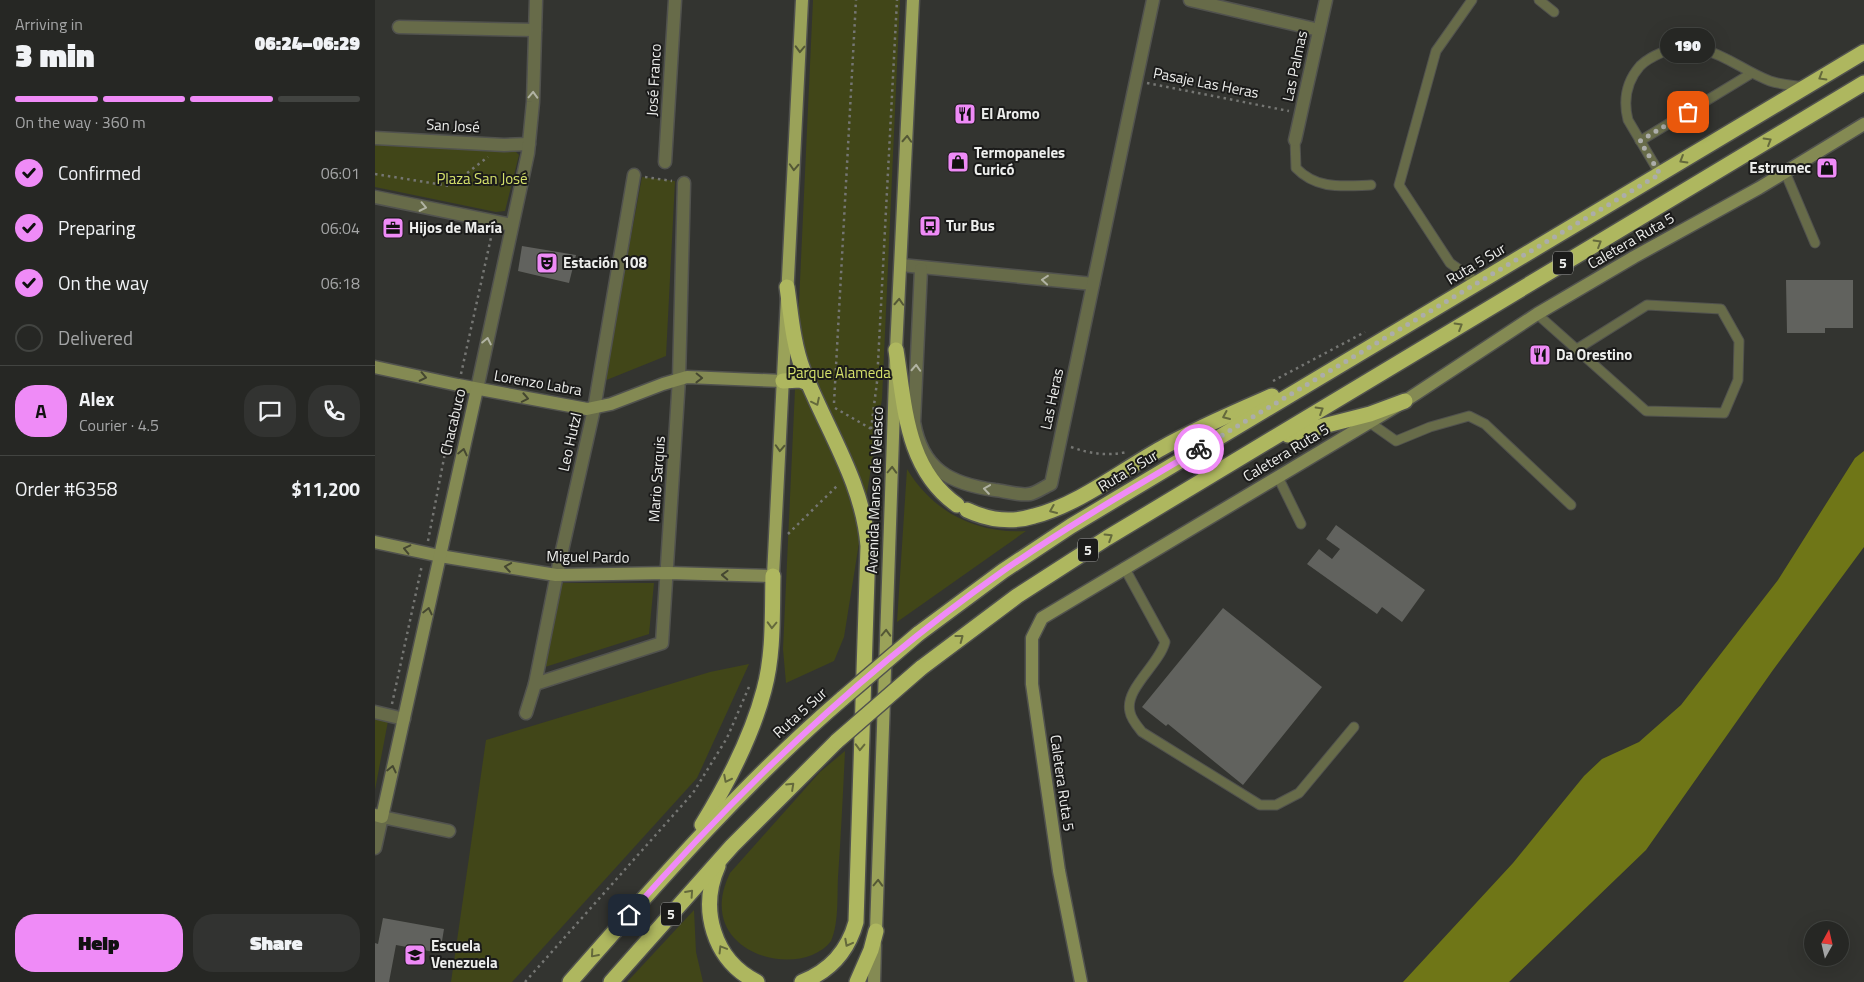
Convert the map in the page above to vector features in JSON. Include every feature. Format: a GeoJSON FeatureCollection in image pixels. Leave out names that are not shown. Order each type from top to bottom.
{"type":"FeatureCollection","features":[{"type":"Feature","properties":{"kind":"highway","name":"Ruta 5 Sur"},"geometry":{"type":"LineString","coordinates":[[570,982],[684,852],[778,757],[918,634],[1003,571],[1071,526],[1864,52]]}},
{"type":"Feature","properties":{"kind":"highway","name":"5"},"geometry":{"type":"LineString","coordinates":[[611,982],[732,846],[837,741],[921,668],[961,637],[1055,571],[1864,83]]}},
{"type":"Feature","properties":{"kind":"highway"},"geometry":{"type":"LineString","coordinates":[[787,287],[796,347],[810,388],[850,474],[864,518],[868,546],[860,759],[858,910],[853,934],[841,955],[823,972],[802,982]]}},
{"type":"Feature","properties":{"kind":"highway"},"geometry":{"type":"LineString","coordinates":[[896,350],[908,424],[918,459],[931,481],[962,507],[990,518],[1008,519],[1026,518],[1052,510],[1183,437],[1335,368]]}},
{"type":"Feature","properties":{"kind":"highway"},"geometry":{"type":"LineString","coordinates":[[783,381],[800,380],[810,388]]}},
{"type":"Feature","properties":{"kind":"highway"},"geometry":{"type":"LineString","coordinates":[[1263,444],[1297,432],[1370,414],[1405,401]]}},
{"type":"Feature","properties":{"kind":"highway"},"geometry":{"type":"LineString","coordinates":[[684,852],[710,812],[737,757],[765,690],[771,653],[773,576]]}},
{"type":"Feature","properties":{"kind":"highway"},"geometry":{"type":"LineString","coordinates":[[732,846],[718,866],[710,889],[711,925],[726,957],[743,973],[757,982]]}},
{"type":"Feature","properties":{"kind":"highway"},"geometry":{"type":"LineString","coordinates":[[857,982],[865,967],[876,931]]}},
{"type":"Feature","properties":{"kind":"main road"},"geometry":{"type":"LineString","coordinates":[[773,576],[802,0]]}},
{"type":"Feature","properties":{"kind":"main road","name":"Avenida Manso de Velasco"},"geometry":{"type":"LineString","coordinates":[[876,931],[896,350],[913,0]]}},
{"type":"Feature","properties":{"kind":"street","name":"Chacabuco"},"geometry":{"type":"LineString","coordinates":[[375,848],[378,816],[403,719],[440,556],[529,144],[533,102],[536,0]]}},
{"type":"Feature","properties":{"kind":"street","name":"José Franco"},"geometry":{"type":"LineString","coordinates":[[665,162],[675,0]]}},
{"type":"Feature","properties":{"kind":"street","name":"Las Heras"},"geometry":{"type":"LineString","coordinates":[[921,269],[914,422],[916,434],[925,455],[949,478],[970,486],[1029,494],[1051,484],[1153,0]]}},
{"type":"Feature","properties":{"kind":"street"},"geometry":{"type":"LineString","coordinates":[[1191,0],[1319,30]]}},
{"type":"Feature","properties":{"kind":"street","name":"Las Palmas"},"geometry":{"type":"LineString","coordinates":[[1295,140],[1326,0]]}},
{"type":"Feature","properties":{"kind":"street"},"geometry":{"type":"LineString","coordinates":[[399,27],[535,30]]}},
{"type":"Feature","properties":{"kind":"street","name":"Caletera Ruta 5"},"geometry":{"type":"LineString","coordinates":[[1081,982],[1052,828],[1034,704],[1031,647],[1035,629],[1042,618],[1405,401],[1537,314],[1785,172],[1864,124]]}},
{"type":"Feature","properties":{"kind":"street","name":"San José"},"geometry":{"type":"LineString","coordinates":[[375,138],[504,145],[529,144]]}},
{"type":"Feature","properties":{"kind":"street","name":"Leo Hutzl"},"geometry":{"type":"LineString","coordinates":[[526,713],[535,684],[556,575],[594,408],[634,176]]}},
{"type":"Feature","properties":{"kind":"street","name":"Mario Sarquis"},"geometry":{"type":"LineString","coordinates":[[535,684],[662,643],[679,379],[683,183]]}},
{"type":"Feature","properties":{"kind":"street"},"geometry":{"type":"LineString","coordinates":[[375,197],[512,225]]}},
{"type":"Feature","properties":{"kind":"street"},"geometry":{"type":"LineString","coordinates":[[901,265],[921,269],[1093,284]]}},
{"type":"Feature","properties":{"kind":"street","name":"Lorenzo Labra"},"geometry":{"type":"LineString","coordinates":[[375,367],[579,408],[594,408],[679,379],[698,377],[783,381]]}},
{"type":"Feature","properties":{"kind":"street","name":"Miguel Pardo"},"geometry":{"type":"LineString","coordinates":[[375,542],[440,556],[556,575],[668,573],[773,576]]}},
{"type":"Feature","properties":{"kind":"street"},"geometry":{"type":"LineString","coordinates":[[375,712],[403,719]]}},
{"type":"Feature","properties":{"kind":"street"},"geometry":{"type":"LineString","coordinates":[[378,816],[449,831]]}},
{"type":"Feature","properties":{"kind":"street","name":"Avenida Manso de Velasco"},"geometry":{"type":"LineString","coordinates":[[874,982],[876,931]]}},
{"type":"Feature","properties":{"kind":"lane"},"geometry":{"type":"LineString","coordinates":[[1472,0],[1436,51],[1399,185],[1450,263],[1478,284]]}},
{"type":"Feature","properties":{"kind":"lane"},"geometry":{"type":"LineString","coordinates":[[1539,0],[1554,12]]}},
{"type":"Feature","properties":{"kind":"lane"},"geometry":{"type":"LineString","coordinates":[[1660,174],[1628,120],[1626,94],[1637,69],[1651,57],[1675,48],[1698,49],[1721,55],[1772,82],[1805,87]]}},
{"type":"Feature","properties":{"kind":"lane"},"geometry":{"type":"LineString","coordinates":[[1640,141],[1752,73]]}},
{"type":"Feature","properties":{"kind":"lane"},"geometry":{"type":"LineString","coordinates":[[1295,140],[1296,168],[1307,178],[1331,186],[1371,185]]}},
{"type":"Feature","properties":{"kind":"lane"},"geometry":{"type":"LineString","coordinates":[[1785,172],[1815,243]]}},
{"type":"Feature","properties":{"kind":"lane"},"geometry":{"type":"LineString","coordinates":[[1537,314],[1646,411],[1724,414],[1738,380],[1739,341],[1721,308],[1647,305],[1577,349]]}},
{"type":"Feature","properties":{"kind":"lane"},"geometry":{"type":"LineString","coordinates":[[1369,422],[1396,441],[1430,427],[1469,416],[1485,424],[1571,505]]}},
{"type":"Feature","properties":{"kind":"lane"},"geometry":{"type":"LineString","coordinates":[[1277,477],[1301,524]]}},
{"type":"Feature","properties":{"kind":"lane"},"geometry":{"type":"LineString","coordinates":[[1124,568],[1165,642],[1162,653],[1129,697],[1130,713],[1142,732],[1260,805],[1276,805],[1299,793],[1354,727]]}},
{"type":"Feature","properties":{"kind":"path"},"geometry":{"type":"LineString","coordinates":[[833,406],[856,0]]}},
{"type":"Feature","properties":{"kind":"path"},"geometry":{"type":"LineString","coordinates":[[871,429],[877,382],[897,0]]}},
{"type":"Feature","properties":{"kind":"path","name":"Pasaje Las Heras"},"geometry":{"type":"LineString","coordinates":[[1136,81],[1301,114]]}},
{"type":"Feature","properties":{"kind":"path"},"geometry":{"type":"LineString","coordinates":[[375,174],[450,186],[504,145]]}},
{"type":"Feature","properties":{"kind":"path"},"geometry":{"type":"LineString","coordinates":[[634,176],[683,183]]}},
{"type":"Feature","properties":{"kind":"path"},"geometry":{"type":"LineString","coordinates":[[390,716],[458,385],[494,221]]}},
{"type":"Feature","properties":{"kind":"path"},"geometry":{"type":"LineString","coordinates":[[810,388],[833,406],[893,442]]}},
{"type":"Feature","properties":{"kind":"path"},"geometry":{"type":"LineString","coordinates":[[775,547],[850,474]]}},
{"type":"Feature","properties":{"kind":"path"},"geometry":{"type":"LineString","coordinates":[[525,982],[693,793],[727,738],[752,679]]}},
{"type":"Feature","properties":{"kind":"green space","name":"Parque Alameda"},"geometry":{"type":"Polygon","coordinates":[[[813,0],[900,0],[882,399],[844,637],[834,661],[786,683],[783,649],[813,0]]]}},
{"type":"Feature","properties":{"kind":"green space","name":"Plaza San José"},"geometry":{"type":"Polygon","coordinates":[[[375,143],[515,151],[519,155],[505,211],[496,212],[375,187],[375,143]]]}},
{"type":"Feature","properties":{"kind":"green space"},"geometry":{"type":"Polygon","coordinates":[[[642,177],[675,181],[666,356],[604,381],[642,177]]]}},
{"type":"Feature","properties":{"kind":"green space"},"geometry":{"type":"Polygon","coordinates":[[[907,469],[930,497],[957,517],[990,529],[1026,531],[897,622],[907,469]]]}},
{"type":"Feature","properties":{"kind":"green space"},"geometry":{"type":"Polygon","coordinates":[[[561,583],[654,583],[649,634],[545,667],[561,583]]]}},
{"type":"Feature","properties":{"kind":"green space"},"geometry":{"type":"Polygon","coordinates":[[[749,664],[697,778],[512,982],[451,982],[486,740],[710,672],[749,664]]]}},
{"type":"Feature","properties":{"kind":"green space"},"geometry":{"type":"Polygon","coordinates":[[[375,718],[388,721],[375,790],[375,718]]]}},
{"type":"Feature","properties":{"kind":"green space"},"geometry":{"type":"Polygon","coordinates":[[[845,751],[837,909],[834,934],[831,941],[816,953],[797,959],[775,959],[754,952],[737,940],[725,923],[722,901],[730,873],[820,772],[845,751]]]}},
{"type":"Feature","properties":{"kind":"green space"},"geometry":{"type":"Polygon","coordinates":[[[694,910],[696,952],[703,982],[627,982],[694,910]]]}},
{"type":"Feature","properties":{"kind":"shaded area"},"geometry":{"type":"Polygon","coordinates":[[[1864,451],[1864,547],[1773,670],[1646,850],[1509,982],[1403,982],[1513,863],[1584,776],[1602,759],[1639,742],[1681,705],[1778,580],[1855,458],[1864,451]]]}},
{"type":"Feature","properties":{"kind":"building","name":"Hijos de María"},"geometry":{"type":"Polygon","coordinates":[[[387,221],[402,225],[398,234],[384,231],[387,221]]]}},
{"type":"Feature","properties":{"kind":"building","name":"Estación 108"},"geometry":{"type":"Polygon","coordinates":[[[522,246],[576,255],[569,283],[518,271],[522,246]]]}},
{"type":"Feature","properties":{"kind":"building"},"geometry":{"type":"Polygon","coordinates":[[[1786,280],[1853,280],[1853,328],[1825,328],[1825,333],[1787,333],[1786,280]]]}},
{"type":"Feature","properties":{"kind":"building"},"geometry":{"type":"Polygon","coordinates":[[[1336,525],[1425,590],[1402,622],[1382,607],[1377,614],[1307,564],[1319,549],[1332,559],[1340,549],[1326,539],[1336,525]]]}},
{"type":"Feature","properties":{"kind":"building"},"geometry":{"type":"Polygon","coordinates":[[[1223,608],[1322,687],[1243,785],[1168,724],[1166,726],[1142,707],[1223,608]]]}},
{"type":"Feature","properties":{"kind":"building"},"geometry":{"type":"Polygon","coordinates":[[[383,918],[444,929],[440,953],[396,945],[389,982],[375,982],[375,943],[378,944],[383,918]]]}},
{"type":"Feature","properties":{"kind":"way so far"},"geometry":{"type":"LineString","coordinates":[[1199,449],[1660,174],[1640,141],[1688,112]]}},
{"type":"Feature","properties":{"kind":"place","name":"190"},"geometry":{"type":"Point","coordinates":[1688,112]}},
{"type":"Feature","properties":{"kind":"place","name":"El Aromo"},"geometry":{"type":"Point","coordinates":[965,114]}},
{"type":"Feature","properties":{"kind":"place","name":"Termopaneles Curicó"},"geometry":{"type":"Point","coordinates":[958,162]}},
{"type":"Feature","properties":{"kind":"place","name":"Estrumec"},"geometry":{"type":"Point","coordinates":[1827,168]}},
{"type":"Feature","properties":{"kind":"place","name":"Tur Bus"},"geometry":{"type":"Point","coordinates":[930,226]}},
{"type":"Feature","properties":{"kind":"place","name":"Hijos de María"},"geometry":{"type":"Point","coordinates":[393,228]}},
{"type":"Feature","properties":{"kind":"place","name":"Estación 108"},"geometry":{"type":"Point","coordinates":[547,263]}},
{"type":"Feature","properties":{"kind":"place","name":"Da Orestino"},"geometry":{"type":"Point","coordinates":[1540,355]}},
{"type":"Feature","properties":{"kind":"place","name":"Escuela Venezuela"},"geometry":{"type":"Point","coordinates":[415,955]}},
{"type":"Feature","properties":{"kind":"route"},"geometry":{"type":"LineString","coordinates":[[629,915],[684,852],[778,757],[823,715],[918,634],[1033,550],[1199,449]]}}]}
